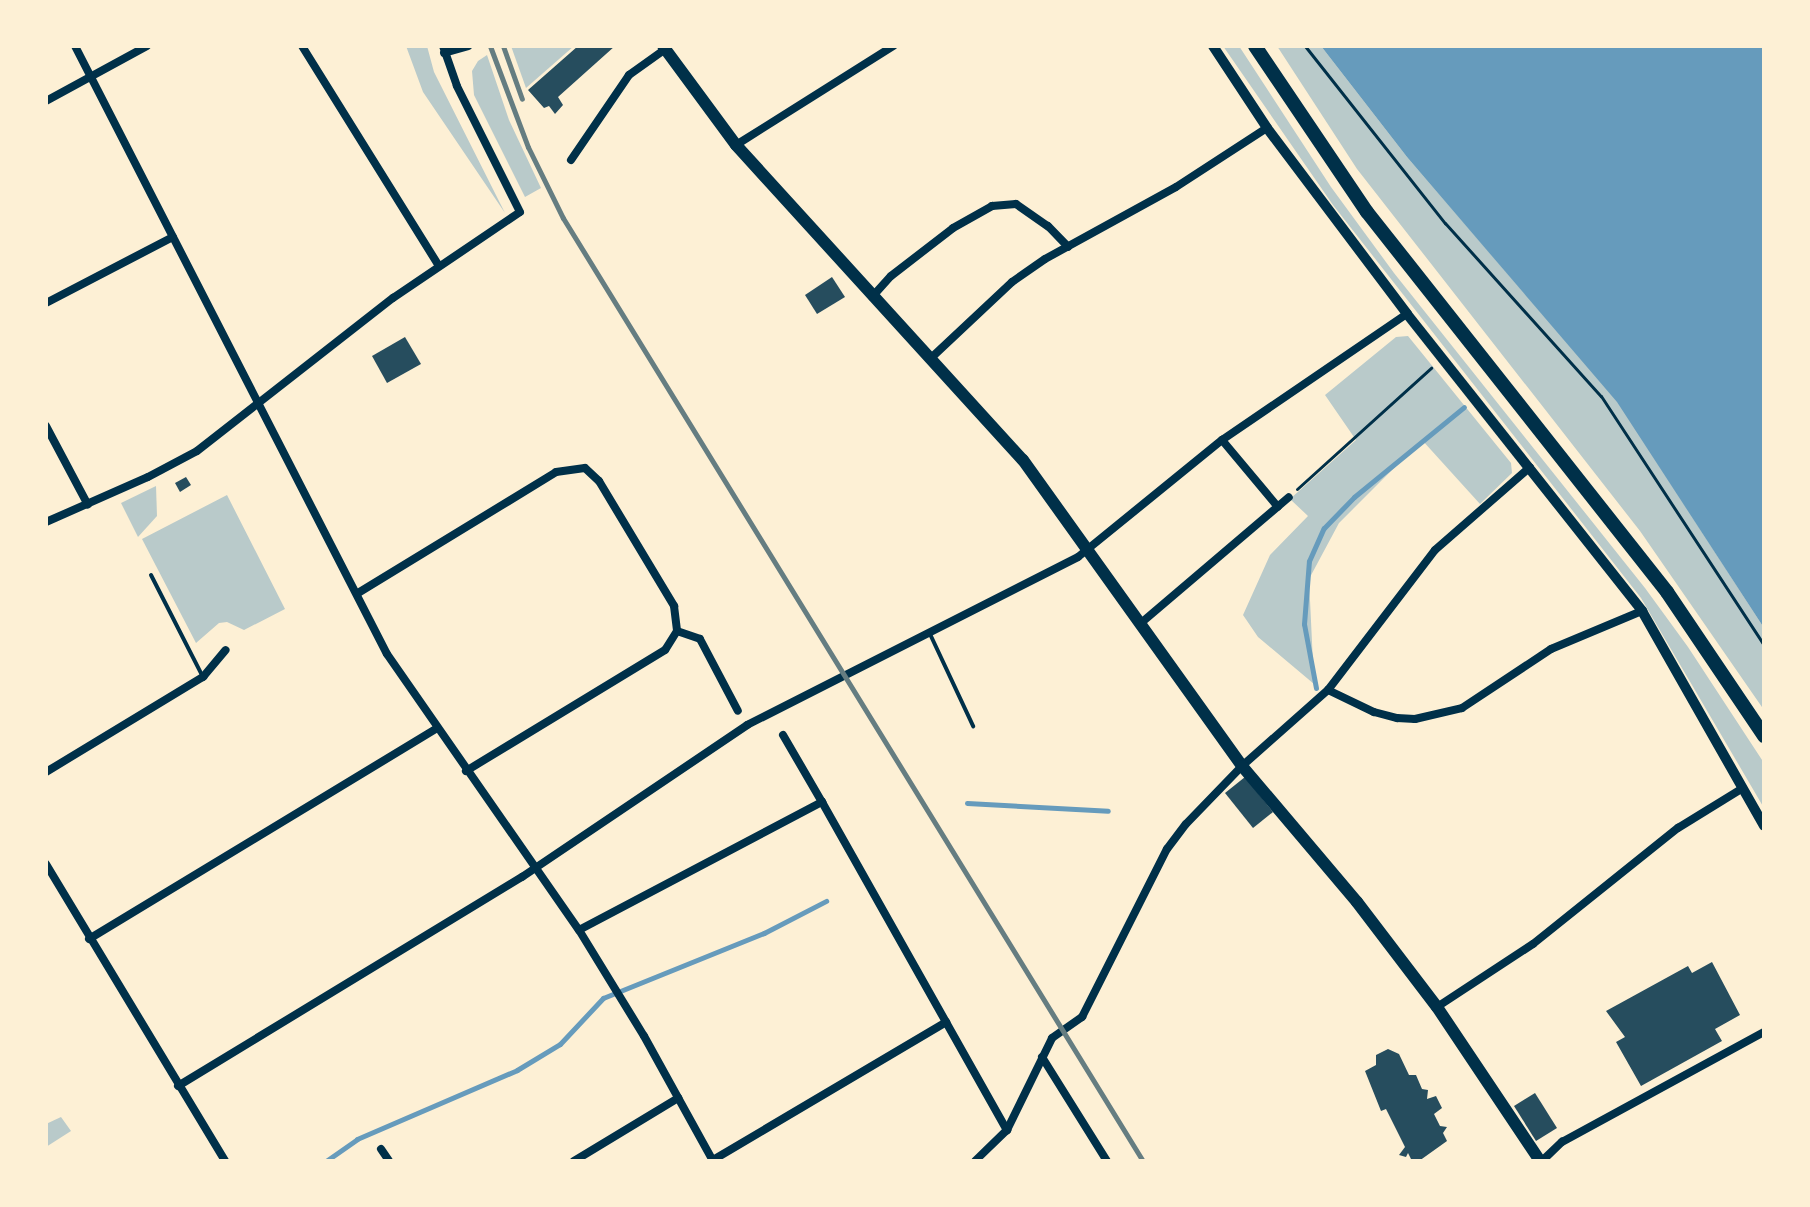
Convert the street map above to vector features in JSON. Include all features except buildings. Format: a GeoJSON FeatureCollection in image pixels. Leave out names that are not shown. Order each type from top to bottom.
{"type":"FeatureCollection","features":[{"type":"Feature","properties":{"kind":"main road"},"geometry":{"type":"LineString","coordinates":[[1255,46],[1367,212],[1667,592],[1764,736]]}},
{"type":"Feature","properties":{"kind":"main road"},"geometry":{"type":"LineString","coordinates":[[663,48],[736,145],[871,297],[1023,460],[1242,766],[1357,902],[1437,1007],[1541,1161]]}},
{"type":"Feature","properties":{"kind":"street"},"geometry":{"type":"LineString","coordinates":[[75,46],[387,654],[436,729],[537,866],[579,930],[713,1161],[946,1022]]}},
{"type":"Feature","properties":{"kind":"street"},"geometry":{"type":"LineString","coordinates":[[46,101],[147,46]]}},
{"type":"Feature","properties":{"kind":"street"},"geometry":{"type":"LineString","coordinates":[[302,46],[439,266]]}},
{"type":"Feature","properties":{"kind":"street"},"geometry":{"type":"LineString","coordinates":[[46,522],[88,505],[197,451],[345,334],[520,212],[443,50],[468,46]]}},
{"type":"Feature","properties":{"kind":"street"},"geometry":{"type":"LineString","coordinates":[[736,145],[893,46]]}},
{"type":"Feature","properties":{"kind":"street"},"geometry":{"type":"LineString","coordinates":[[1213,46],[1267,128],[1407,314],[1642,611],[1764,826]]}},
{"type":"Feature","properties":{"kind":"street"},"geometry":{"type":"LineString","coordinates":[[571,160],[629,75],[663,48]]}},
{"type":"Feature","properties":{"kind":"street"},"geometry":{"type":"LineString","coordinates":[[930,359],[1012,282],[1176,187],[1267,128]]}},
{"type":"Feature","properties":{"kind":"street"},"geometry":{"type":"LineString","coordinates":[[871,297],[891,276],[953,228],[992,206],[1016,204],[1048,226],[1068,247]]}},
{"type":"Feature","properties":{"kind":"street"},"geometry":{"type":"LineString","coordinates":[[46,303],[173,237]]}},
{"type":"Feature","properties":{"kind":"street"},"geometry":{"type":"LineString","coordinates":[[178,1086],[537,866],[747,725],[930,634],[1088,550],[1222,440],[1407,314]]}},
{"type":"Feature","properties":{"kind":"street"},"geometry":{"type":"LineString","coordinates":[[46,426],[88,505]]}},
{"type":"Feature","properties":{"kind":"street"},"geometry":{"type":"LineString","coordinates":[[1222,440],[1278,507]]}},
{"type":"Feature","properties":{"kind":"street"},"geometry":{"type":"LineString","coordinates":[[358,593],[556,472],[577,467],[592,473],[599,481],[674,606],[677,631],[665,650],[466,771]]}},
{"type":"Feature","properties":{"kind":"street"},"geometry":{"type":"LineString","coordinates":[[975,1161],[1007,1130],[1052,1038],[1082,1017],[1167,849],[1242,766],[1328,690],[1435,550],[1530,467]]}},
{"type":"Feature","properties":{"kind":"street"},"geometry":{"type":"LineString","coordinates":[[1141,623],[1289,497]]}},
{"type":"Feature","properties":{"kind":"street"},"geometry":{"type":"LineString","coordinates":[[1328,690],[1374,712],[1397,718],[1415,719],[1462,708],[1551,649],[1642,611]]}},
{"type":"Feature","properties":{"kind":"street"},"geometry":{"type":"LineString","coordinates":[[677,631],[700,639],[738,711]]}},
{"type":"Feature","properties":{"kind":"street"},"geometry":{"type":"LineString","coordinates":[[46,772],[203,677],[226,650]]}},
{"type":"Feature","properties":{"kind":"street"},"geometry":{"type":"LineString","coordinates":[[89,939],[436,729]]}},
{"type":"Feature","properties":{"kind":"street"},"geometry":{"type":"LineString","coordinates":[[783,735],[1007,1130]]}},
{"type":"Feature","properties":{"kind":"street"},"geometry":{"type":"LineString","coordinates":[[1437,1007],[1533,944],[1678,828],[1743,788]]}},
{"type":"Feature","properties":{"kind":"street"},"geometry":{"type":"LineString","coordinates":[[579,930],[822,802]]}},
{"type":"Feature","properties":{"kind":"street"},"geometry":{"type":"LineString","coordinates":[[46,864],[225,1161]]}},
{"type":"Feature","properties":{"kind":"street"},"geometry":{"type":"LineString","coordinates":[[1541,1161],[1562,1142],[1764,1032]]}},
{"type":"Feature","properties":{"kind":"street"},"geometry":{"type":"LineString","coordinates":[[1042,1057],[1107,1161]]}},
{"type":"Feature","properties":{"kind":"street"},"geometry":{"type":"LineString","coordinates":[[574,1161],[678,1098]]}},
{"type":"Feature","properties":{"kind":"street"},"geometry":{"type":"LineString","coordinates":[[381,1149],[389,1161]]}},
{"type":"Feature","properties":{"kind":"lane"},"geometry":{"type":"LineString","coordinates":[[151,575],[203,677]]}},
{"type":"Feature","properties":{"kind":"lane"},"geometry":{"type":"LineString","coordinates":[[930,634],[973,726]]}},
{"type":"Feature","properties":{"kind":"path"},"geometry":{"type":"LineString","coordinates":[[1305,46],[1445,223],[1601,396],[1764,645]]}},
{"type":"Feature","properties":{"kind":"path"},"geometry":{"type":"LineString","coordinates":[[1289,497],[1443,358]]}},
{"type":"Feature","properties":{"kind":"shaded area"},"geometry":{"type":"Polygon","coordinates":[[[406,46],[427,46],[434,72],[505,213],[423,92],[406,46]]]}},
{"type":"Feature","properties":{"kind":"shaded area"},"geometry":{"type":"Polygon","coordinates":[[[511,46],[574,46],[526,88],[511,46]]]}},
{"type":"Feature","properties":{"kind":"shaded area"},"geometry":{"type":"Polygon","coordinates":[[[1223,46],[1239,46],[1331,187],[1394,273],[1645,588],[1688,647],[1764,763],[1764,808],[1641,598],[1333,205],[1223,46]]]}},
{"type":"Feature","properties":{"kind":"shaded area"},"geometry":{"type":"Polygon","coordinates":[[[1277,46],[1321,46],[1407,157],[1618,402],[1764,628],[1764,710],[1640,531],[1357,169],[1277,46]]]}},
{"type":"Feature","properties":{"kind":"shaded area"},"geometry":{"type":"Polygon","coordinates":[[[487,55],[509,120],[541,188],[525,197],[474,95],[472,71],[478,61],[487,55]]]}},
{"type":"Feature","properties":{"kind":"shaded area"},"geometry":{"type":"Polygon","coordinates":[[[1408,336],[1511,463],[1512,473],[1480,504],[1422,440],[1339,523],[1309,579],[1314,684],[1258,637],[1243,615],[1270,555],[1308,516],[1290,499],[1356,440],[1325,395],[1396,337],[1408,336]]]}},
{"type":"Feature","properties":{"kind":"shaded area"},"geometry":{"type":"Polygon","coordinates":[[[156,486],[157,516],[138,537],[121,503],[156,486]]]}},
{"type":"Feature","properties":{"kind":"shaded area"},"geometry":{"type":"Polygon","coordinates":[[[227,495],[285,609],[244,630],[227,622],[219,623],[196,643],[142,539],[227,495]]]}},
{"type":"Feature","properties":{"kind":"shaded area"},"geometry":{"type":"Polygon","coordinates":[[[61,1117],[71,1131],[46,1147],[46,1124],[61,1117]]]}},
{"type":"Feature","properties":{"kind":"water"},"geometry":{"type":"Polygon","coordinates":[[[1321,46],[1764,46],[1764,628],[1617,402],[1407,157],[1321,46]]]}},
{"type":"Feature","properties":{"kind":"waterway"},"geometry":{"type":"LineString","coordinates":[[1316,688],[1304,624],[1309,561],[1324,528],[1354,497],[1464,407]]}},
{"type":"Feature","properties":{"kind":"waterway"},"geometry":{"type":"LineString","coordinates":[[967,803],[1108,811]]}},
{"type":"Feature","properties":{"kind":"waterway"},"geometry":{"type":"LineString","coordinates":[[326,1161],[357,1139],[517,1070],[560,1044],[603,998],[764,933],[826,901]]}},
{"type":"Feature","properties":{"kind":"railway"},"geometry":{"type":"LineString","coordinates":[[490,46],[528,147],[563,218],[1143,1161]]}},
{"type":"Feature","properties":{"kind":"railway"},"geometry":{"type":"LineString","coordinates":[[503,46],[522,99]]}}]}
